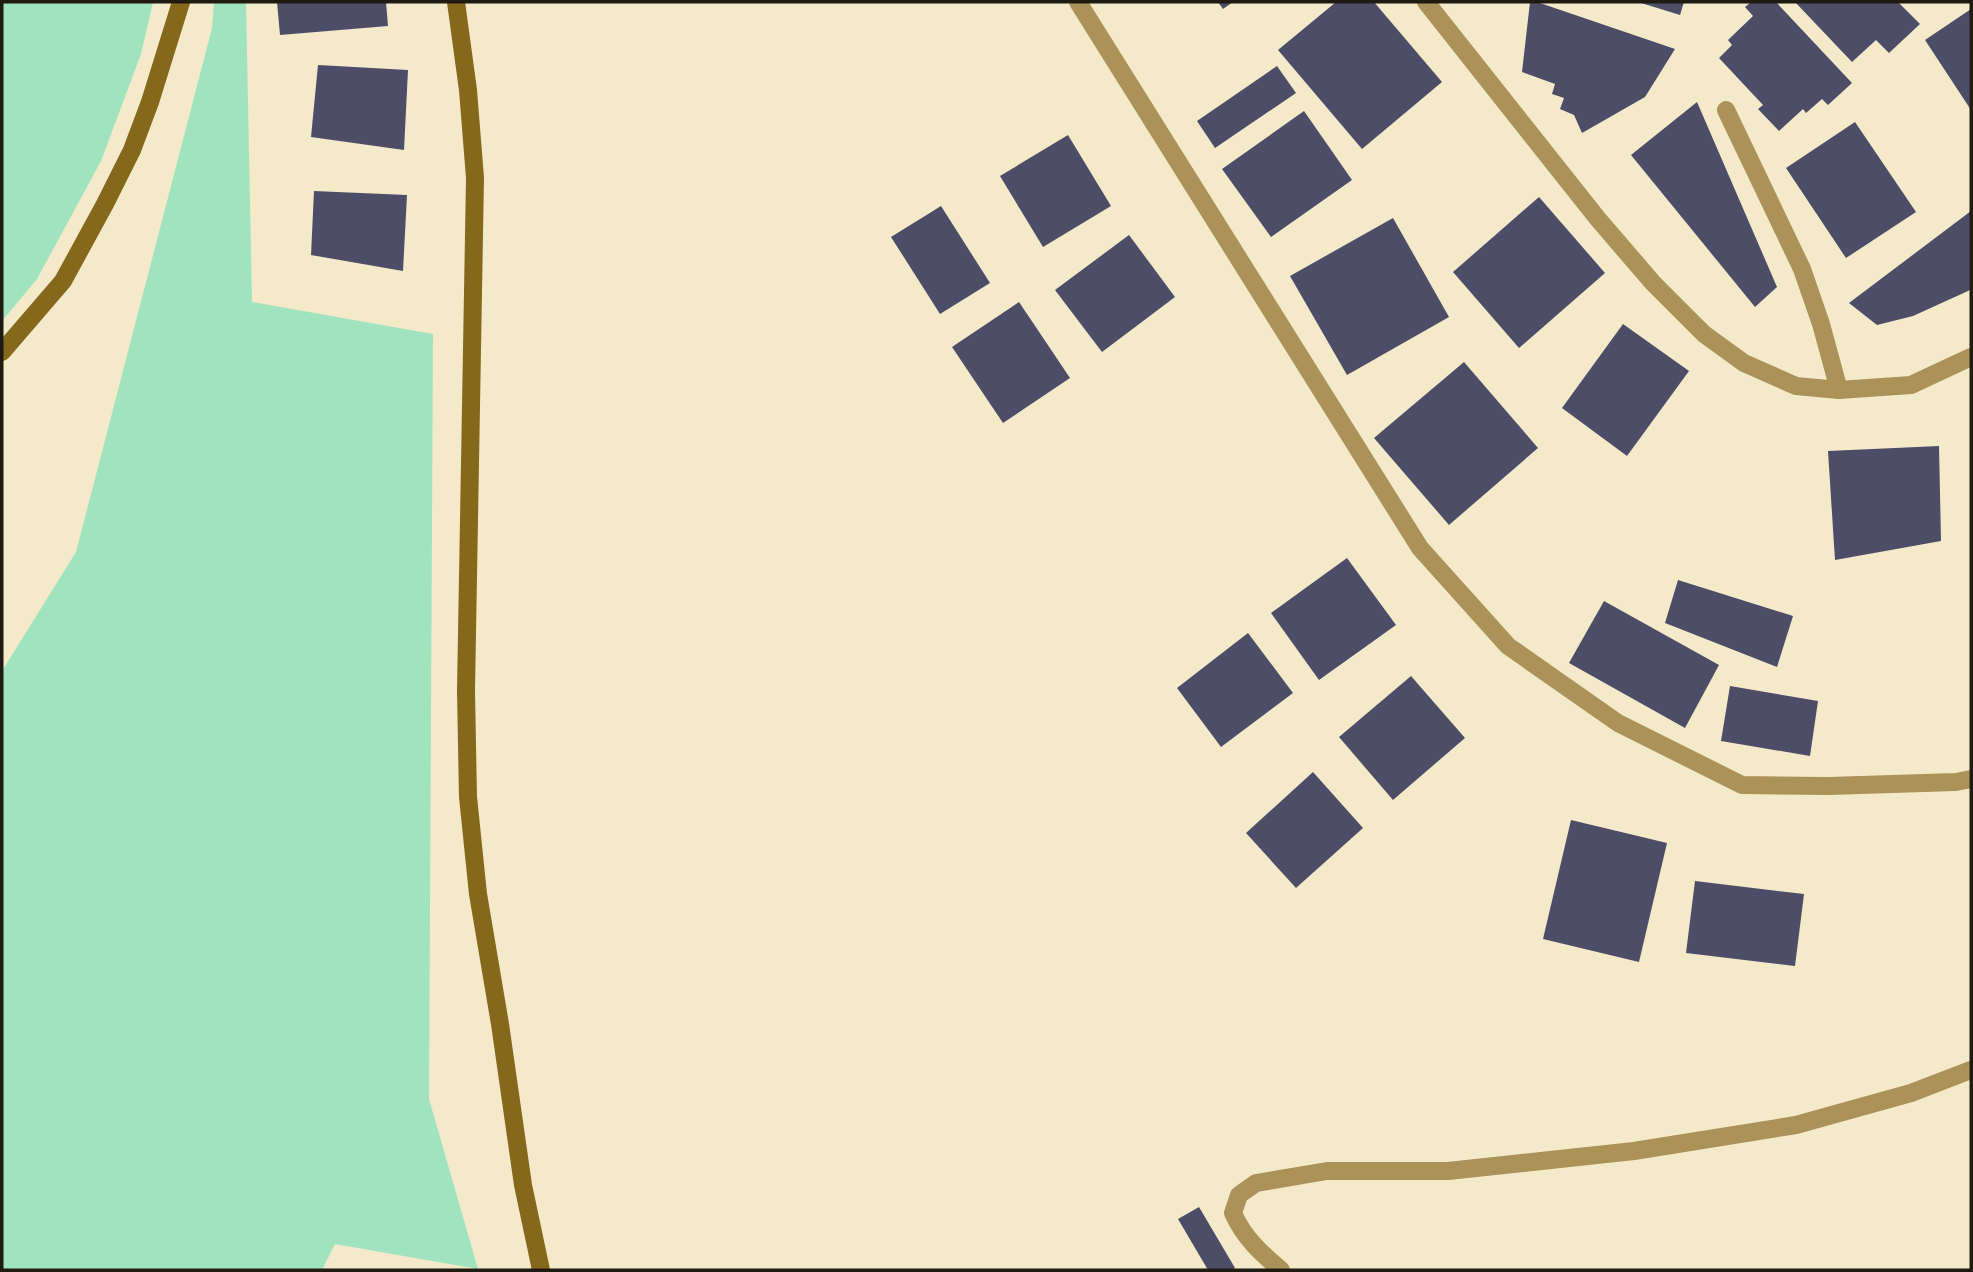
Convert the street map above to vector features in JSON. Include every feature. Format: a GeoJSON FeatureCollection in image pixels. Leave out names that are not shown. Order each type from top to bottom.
{"type":"FeatureCollection","features":[{"type":"Feature","properties":{"kind":"street"},"geometry":{"type":"LineString","coordinates":[[2,352],[63,281],[105,204],[132,150],[146,114],[181,2]]}},
{"type":"Feature","properties":{"kind":"street"},"geometry":{"type":"LineString","coordinates":[[456,2],[468,90],[475,178],[466,691],[468,797],[478,894],[523,1185],[541,1270]]}},
{"type":"Feature","properties":{"kind":"street"},"geometry":{"type":"LineString","coordinates":[[1078,2],[1420,548],[1508,646],[1618,723],[1742,785],[1829,786],[1956,782],[1971,779]]}},
{"type":"Feature","properties":{"kind":"street"},"geometry":{"type":"LineString","coordinates":[[1426,2],[1598,219],[1653,283],[1704,334],[1744,363],[1796,386],[1839,390],[1911,385],[1971,357]]}},
{"type":"Feature","properties":{"kind":"street"},"geometry":{"type":"LineString","coordinates":[[1726,110],[1802,269],[1839,390]]}},
{"type":"Feature","properties":{"kind":"street"},"geometry":{"type":"LineString","coordinates":[[1282,1270],[1254,1247],[1233,1213],[1240,1195],[1256,1183],[1327,1171],[1448,1171],[1634,1151],[1796,1125],[1911,1093],[1971,1070]]}},
{"type":"Feature","properties":{"kind":"green space"},"geometry":{"type":"Polygon","coordinates":[[[2,2],[153,2],[141,54],[101,161],[37,279],[2,321],[2,2]]]}},
{"type":"Feature","properties":{"kind":"green space"},"geometry":{"type":"Polygon","coordinates":[[[214,2],[246,2],[252,302],[433,334],[429,1099],[478,1269],[335,1244],[322,1270],[2,1270],[2,671],[76,552],[212,28],[214,2]]]}},
{"type":"Feature","properties":{"kind":"building"},"geometry":{"type":"Polygon","coordinates":[[[277,2],[386,2],[388,26],[280,35],[277,2]]]}},
{"type":"Feature","properties":{"kind":"building"},"geometry":{"type":"Polygon","coordinates":[[[1218,2],[1233,2],[1223,9],[1218,2]]]}},
{"type":"Feature","properties":{"kind":"building"},"geometry":{"type":"Polygon","coordinates":[[[1336,2],[1374,2],[1442,82],[1362,149],[1278,50],[1336,2]]]}},
{"type":"Feature","properties":{"kind":"building"},"geometry":{"type":"Polygon","coordinates":[[[1530,2],[1537,2],[1675,49],[1645,97],[1582,133],[1574,115],[1560,109],[1564,98],[1552,94],[1555,84],[1522,72],[1530,2]]]}},
{"type":"Feature","properties":{"kind":"building"},"geometry":{"type":"Polygon","coordinates":[[[1638,2],[1684,2],[1680,15],[1638,2]]]}},
{"type":"Feature","properties":{"kind":"building"},"geometry":{"type":"Polygon","coordinates":[[[1751,2],[1776,2],[1852,83],[1828,105],[1822,99],[1806,113],[1803,109],[1779,131],[1758,109],[1763,105],[1719,58],[1732,45],[1728,40],[1753,16],[1745,7],[1751,2]]]}},
{"type":"Feature","properties":{"kind":"building"},"geometry":{"type":"Polygon","coordinates":[[[1795,2],[1898,2],[1920,24],[1889,53],[1876,40],[1852,62],[1795,2]]]}},
{"type":"Feature","properties":{"kind":"building"},"geometry":{"type":"Polygon","coordinates":[[[1971,9],[1971,110],[1925,40],[1971,9]]]}},
{"type":"Feature","properties":{"kind":"building"},"geometry":{"type":"Polygon","coordinates":[[[318,65],[408,70],[404,150],[311,137],[318,65]]]}},
{"type":"Feature","properties":{"kind":"building"},"geometry":{"type":"Polygon","coordinates":[[[1277,66],[1296,93],[1215,148],[1197,121],[1277,66]]]}},
{"type":"Feature","properties":{"kind":"building"},"geometry":{"type":"Polygon","coordinates":[[[1697,102],[1777,287],[1755,307],[1631,155],[1697,102]]]}},
{"type":"Feature","properties":{"kind":"building"},"geometry":{"type":"Polygon","coordinates":[[[1304,111],[1352,180],[1271,237],[1222,169],[1304,111]]]}},
{"type":"Feature","properties":{"kind":"building"},"geometry":{"type":"Polygon","coordinates":[[[1855,122],[1916,212],[1846,258],[1786,168],[1855,122]]]}},
{"type":"Feature","properties":{"kind":"building"},"geometry":{"type":"Polygon","coordinates":[[[1068,135],[1111,206],[1043,247],[1000,176],[1068,135]]]}},
{"type":"Feature","properties":{"kind":"building"},"geometry":{"type":"Polygon","coordinates":[[[314,191],[407,195],[403,271],[311,255],[314,191]]]}},
{"type":"Feature","properties":{"kind":"building"},"geometry":{"type":"Polygon","coordinates":[[[1539,197],[1605,273],[1519,348],[1453,272],[1539,197]]]}},
{"type":"Feature","properties":{"kind":"building"},"geometry":{"type":"Polygon","coordinates":[[[941,206],[990,283],[940,314],[891,237],[941,206]]]}},
{"type":"Feature","properties":{"kind":"building"},"geometry":{"type":"Polygon","coordinates":[[[1971,211],[1971,289],[1913,316],[1877,325],[1849,303],[1971,211]]]}},
{"type":"Feature","properties":{"kind":"building"},"geometry":{"type":"Polygon","coordinates":[[[1393,218],[1449,317],[1347,375],[1290,276],[1393,218]]]}},
{"type":"Feature","properties":{"kind":"building"},"geometry":{"type":"Polygon","coordinates":[[[1129,235],[1175,297],[1102,352],[1055,290],[1129,235]]]}},
{"type":"Feature","properties":{"kind":"building"},"geometry":{"type":"Polygon","coordinates":[[[1019,302],[1070,378],[1003,423],[952,347],[1019,302]]]}},
{"type":"Feature","properties":{"kind":"building"},"geometry":{"type":"Polygon","coordinates":[[[1623,324],[1689,371],[1627,456],[1562,408],[1623,324]]]}},
{"type":"Feature","properties":{"kind":"building"},"geometry":{"type":"Polygon","coordinates":[[[1464,362],[1538,448],[1449,525],[1374,438],[1464,362]]]}},
{"type":"Feature","properties":{"kind":"building"},"geometry":{"type":"Polygon","coordinates":[[[1939,446],[1941,541],[1835,560],[1828,451],[1939,446]]]}},
{"type":"Feature","properties":{"kind":"building"},"geometry":{"type":"Polygon","coordinates":[[[1347,558],[1396,625],[1319,680],[1271,613],[1347,558]]]}},
{"type":"Feature","properties":{"kind":"building"},"geometry":{"type":"Polygon","coordinates":[[[1678,580],[1793,616],[1777,667],[1665,623],[1678,580]]]}},
{"type":"Feature","properties":{"kind":"building"},"geometry":{"type":"Polygon","coordinates":[[[1604,601],[1719,665],[1685,728],[1569,663],[1604,601]]]}},
{"type":"Feature","properties":{"kind":"building"},"geometry":{"type":"Polygon","coordinates":[[[1248,633],[1293,693],[1221,747],[1177,688],[1248,633]]]}},
{"type":"Feature","properties":{"kind":"building"},"geometry":{"type":"Polygon","coordinates":[[[1411,676],[1465,738],[1393,800],[1339,737],[1411,676]]]}},
{"type":"Feature","properties":{"kind":"building"},"geometry":{"type":"Polygon","coordinates":[[[1730,686],[1818,701],[1810,756],[1721,741],[1730,686]]]}},
{"type":"Feature","properties":{"kind":"building"},"geometry":{"type":"Polygon","coordinates":[[[1313,772],[1363,828],[1296,888],[1246,833],[1313,772]]]}},
{"type":"Feature","properties":{"kind":"building"},"geometry":{"type":"Polygon","coordinates":[[[1571,820],[1667,843],[1639,962],[1543,939],[1571,820]]]}},
{"type":"Feature","properties":{"kind":"building"},"geometry":{"type":"Polygon","coordinates":[[[1695,881],[1804,894],[1795,966],[1686,953],[1695,881]]]}},
{"type":"Feature","properties":{"kind":"building"},"geometry":{"type":"Polygon","coordinates":[[[1199,1207],[1235,1268],[1208,1270],[1178,1219],[1199,1207]]]}}]}
